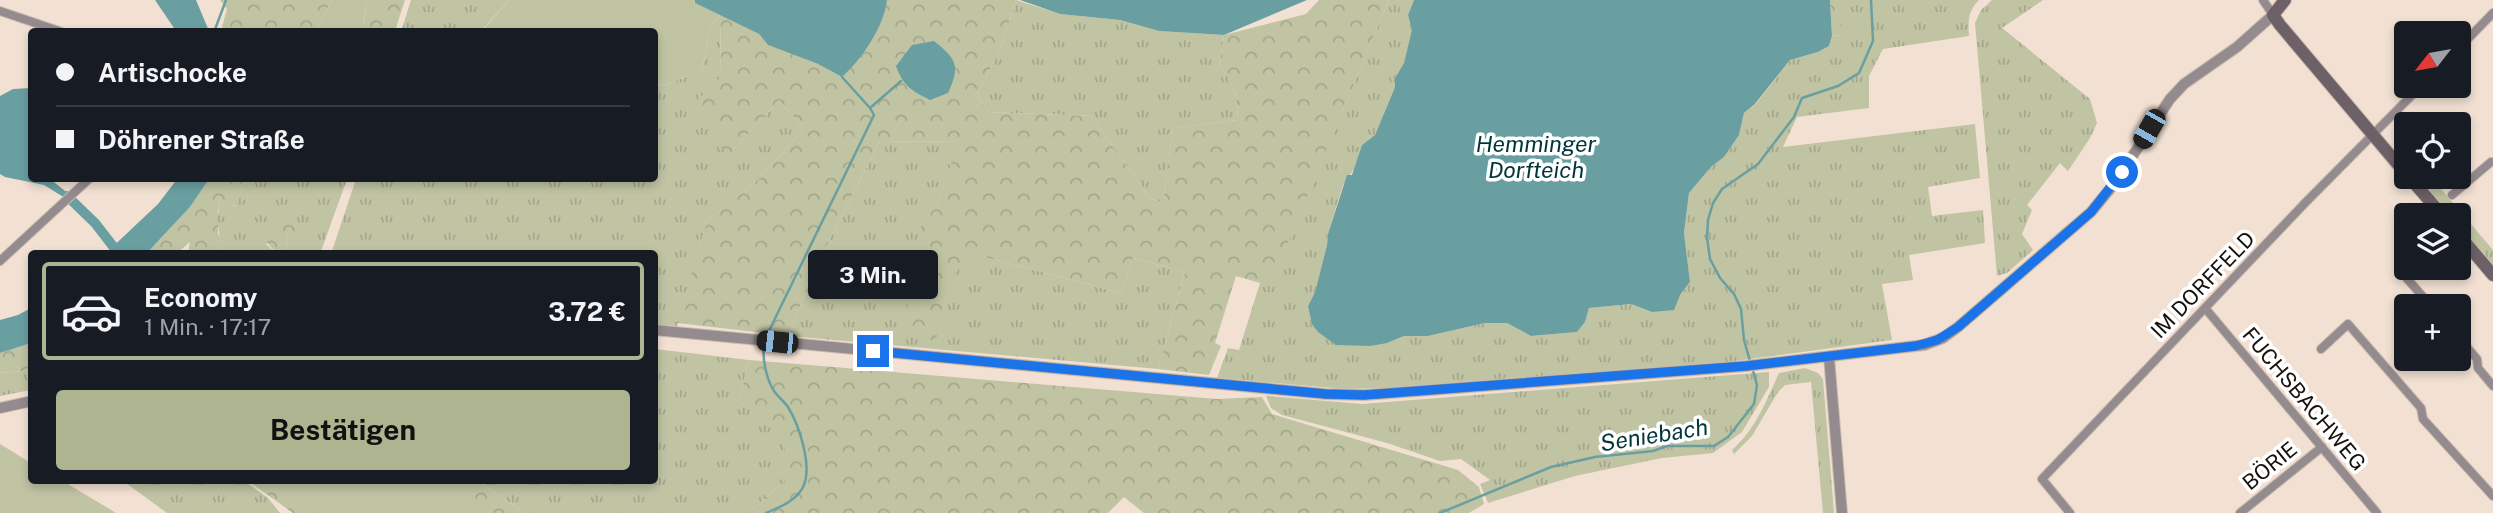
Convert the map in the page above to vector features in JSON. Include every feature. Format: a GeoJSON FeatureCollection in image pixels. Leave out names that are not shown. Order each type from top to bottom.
{"type":"FeatureCollection","features":[{"type":"Feature","properties":{"kind":"main road"},"geometry":{"type":"LineString","coordinates":[[2285,0],[2273,15],[2286,34],[2394,160]]}},
{"type":"Feature","properties":{"kind":"main road"},"geometry":{"type":"LineString","coordinates":[[2419,189],[2432,203]]}},
{"type":"Feature","properties":{"kind":"main road"},"geometry":{"type":"LineString","coordinates":[[2471,249],[2493,275]]}},
{"type":"Feature","properties":{"kind":"street"},"geometry":{"type":"LineString","coordinates":[[658,330],[1326,394],[1374,395],[1761,365],[1924,345],[1943,338],[1958,327],[2091,212],[2114,184],[2170,99],[2184,84],[2237,47],[2273,15],[2263,0]]}},
{"type":"Feature","properties":{"kind":"street"},"geometry":{"type":"LineString","coordinates":[[0,10],[51,28]]}},
{"type":"Feature","properties":{"kind":"street"},"geometry":{"type":"LineString","coordinates":[[2471,36],[2493,13]]}},
{"type":"Feature","properties":{"kind":"street","name":"IM DORFFELD"},"geometry":{"type":"LineString","coordinates":[[2070,513],[2042,479],[2409,98]]}},
{"type":"Feature","properties":{"kind":"street"},"geometry":{"type":"LineString","coordinates":[[2452,195],[2492,163]]}},
{"type":"Feature","properties":{"kind":"street"},"geometry":{"type":"LineString","coordinates":[[0,261],[86,182]]}},
{"type":"Feature","properties":{"kind":"street"},"geometry":{"type":"LineString","coordinates":[[2408,280],[2420,294]]}},
{"type":"Feature","properties":{"kind":"street","name":"FUCHSBACHWEG"},"geometry":{"type":"LineString","coordinates":[[2205,308],[2377,513]]}},
{"type":"Feature","properties":{"kind":"street"},"geometry":{"type":"LineString","coordinates":[[2321,349],[2348,324],[2421,408],[2423,419],[2493,496]]}},
{"type":"Feature","properties":{"kind":"street"},"geometry":{"type":"LineString","coordinates":[[2471,352],[2477,359],[2478,368],[2493,386]]}},
{"type":"Feature","properties":{"kind":"street"},"geometry":{"type":"LineString","coordinates":[[1829,357],[1842,513]]}},
{"type":"Feature","properties":{"kind":"street"},"geometry":{"type":"LineString","coordinates":[[0,408],[28,402]]}},
{"type":"Feature","properties":{"kind":"street","name":"BÖRIE"},"geometry":{"type":"LineString","coordinates":[[2240,513],[2322,447]]}},
{"type":"Feature","properties":{"kind":"green space"},"geometry":{"type":"Polygon","coordinates":[[[220,0],[332,0],[317,28],[223,28],[227,9],[220,0]]]}},
{"type":"Feature","properties":{"kind":"green space"},"geometry":{"type":"Polygon","coordinates":[[[332,0],[367,0],[362,28],[317,28],[332,0]]]}},
{"type":"Feature","properties":{"kind":"green space"},"geometry":{"type":"Polygon","coordinates":[[[367,0],[405,0],[396,28],[363,28],[367,0]]]}},
{"type":"Feature","properties":{"kind":"green space"},"geometry":{"type":"Polygon","coordinates":[[[411,0],[509,0],[484,28],[402,28],[411,0]]]}},
{"type":"Feature","properties":{"kind":"green space"},"geometry":{"type":"Polygon","coordinates":[[[509,0],[695,0],[695,3],[720,15],[710,27],[702,71],[662,86],[658,84],[658,28],[484,28],[509,0]]]}},
{"type":"Feature","properties":{"kind":"green space"},"geometry":{"type":"Polygon","coordinates":[[[887,0],[1016,0],[1003,43],[977,95],[989,112],[1091,116],[1150,198],[1163,203],[1173,128],[1237,120],[1234,91],[1219,66],[1224,35],[1306,14],[1319,0],[1389,0],[1270,286],[1236,276],[1215,343],[1221,346],[1209,375],[1158,369],[1185,272],[1133,258],[1122,293],[981,256],[977,271],[955,269],[952,287],[946,288],[936,341],[903,334],[920,228],[937,204],[959,142],[880,141],[811,276],[789,336],[677,323],[707,221],[758,180],[804,129],[779,100],[727,157],[698,99],[721,77],[720,15],[759,34],[768,45],[818,64],[842,77],[871,42],[882,20],[887,0]]]}},
{"type":"Feature","properties":{"kind":"green space"},"geometry":{"type":"Polygon","coordinates":[[[1016,0],[1060,14],[1120,20],[1159,31],[1224,35],[1219,66],[1234,91],[1237,120],[1173,128],[1163,203],[1150,198],[1091,116],[989,112],[977,95],[1003,43],[1016,0]]]}},
{"type":"Feature","properties":{"kind":"green space"},"geometry":{"type":"Polygon","coordinates":[[[1389,0],[1414,0],[1408,15],[1413,30],[1404,63],[1395,78],[1395,87],[1375,135],[1362,145],[1355,168],[1343,185],[1328,234],[1315,292],[1308,306],[1387,343],[1404,336],[1428,336],[1485,323],[1507,323],[1531,336],[1577,332],[1585,322],[1589,308],[1631,304],[1652,312],[1680,295],[1690,282],[1684,233],[1689,193],[1711,167],[1724,157],[1739,135],[1744,113],[1756,104],[1790,60],[1818,52],[1829,46],[1832,36],[1841,35],[1841,0],[1979,0],[1970,16],[1969,36],[1883,49],[1869,76],[1869,108],[1797,117],[1783,147],[1975,124],[1980,178],[1928,187],[1932,216],[1983,210],[1985,243],[1909,255],[1913,280],[1882,284],[1892,340],[1720,363],[1382,388],[1345,389],[1217,378],[1228,348],[1239,350],[1260,283],[1270,285],[1389,0]]]}},
{"type":"Feature","properties":{"kind":"green space"},"geometry":{"type":"Polygon","coordinates":[[[1830,0],[1841,0],[1841,35],[1832,36],[1830,0]]]}},
{"type":"Feature","properties":{"kind":"green space"},"geometry":{"type":"Polygon","coordinates":[[[1992,0],[2043,0],[2002,28],[2090,99],[2097,123],[2068,171],[2060,163],[2027,205],[2032,210],[2022,234],[2033,250],[2007,273],[1997,276],[1975,23],[1981,10],[1992,0]]]}},
{"type":"Feature","properties":{"kind":"green space"},"geometry":{"type":"Polygon","coordinates":[[[720,15],[727,157],[779,100],[804,129],[758,180],[707,221],[677,326],[658,325],[658,250],[332,250],[355,182],[658,182],[658,84],[662,86],[702,71],[710,27],[720,15]]]}},
{"type":"Feature","properties":{"kind":"green space"},"geometry":{"type":"Polygon","coordinates":[[[880,141],[960,142],[937,204],[920,228],[946,287],[955,268],[981,256],[1122,293],[1133,258],[1185,272],[1158,369],[789,336],[811,276],[880,141]]]}},
{"type":"Feature","properties":{"kind":"green space"},"geometry":{"type":"Polygon","coordinates":[[[207,182],[243,182],[237,207],[221,198],[218,234],[224,240],[218,250],[189,250],[190,242],[181,250],[150,250],[190,207],[207,182]]]}},
{"type":"Feature","properties":{"kind":"green space"},"geometry":{"type":"Polygon","coordinates":[[[244,182],[346,182],[321,250],[286,250],[288,234],[297,222],[266,244],[273,250],[218,250],[223,246],[218,222],[221,197],[236,207],[244,182]]]}},
{"type":"Feature","properties":{"kind":"green space"},"geometry":{"type":"Polygon","coordinates":[[[2426,189],[2441,189],[2453,203],[2439,203],[2426,189]]]}},
{"type":"Feature","properties":{"kind":"green space"},"geometry":{"type":"Polygon","coordinates":[[[270,218],[281,224],[297,222],[303,233],[298,239],[288,235],[286,250],[274,250],[263,238],[270,218]]]}},
{"type":"Feature","properties":{"kind":"green space"},"geometry":{"type":"Polygon","coordinates":[[[2471,224],[2493,250],[2493,266],[2471,240],[2471,224]]]}},
{"type":"Feature","properties":{"kind":"green space"},"geometry":{"type":"Polygon","coordinates":[[[28,344],[28,368],[24,371],[0,373],[0,353],[28,344]]]}},
{"type":"Feature","properties":{"kind":"green space"},"geometry":{"type":"Polygon","coordinates":[[[658,349],[749,360],[739,401],[784,438],[784,482],[748,513],[525,513],[482,484],[658,484],[658,349]]]}},
{"type":"Feature","properties":{"kind":"green space"},"geometry":{"type":"Polygon","coordinates":[[[749,360],[1217,399],[1262,397],[1272,414],[1458,470],[1479,487],[1484,504],[1469,513],[1144,513],[1124,497],[1108,513],[748,513],[784,482],[784,439],[739,401],[749,360]]]}},
{"type":"Feature","properties":{"kind":"green space"},"geometry":{"type":"Polygon","coordinates":[[[28,368],[28,391],[0,396],[0,373],[24,371],[28,368]]]}},
{"type":"Feature","properties":{"kind":"green space"},"geometry":{"type":"Polygon","coordinates":[[[1805,368],[1818,373],[1823,379],[1834,513],[1823,513],[1811,382],[1785,385],[1752,436],[1734,454],[1732,450],[1754,424],[1779,373],[1805,368]]]}},
{"type":"Feature","properties":{"kind":"green space"},"geometry":{"type":"Polygon","coordinates":[[[1769,372],[1769,387],[1742,432],[1713,453],[1662,458],[1575,476],[1488,503],[1480,484],[1490,480],[1461,459],[1440,461],[1387,443],[1282,415],[1271,408],[1266,396],[1362,404],[1769,372]]]}},
{"type":"Feature","properties":{"kind":"green space"},"geometry":{"type":"Polygon","coordinates":[[[0,444],[28,461],[28,484],[68,484],[116,513],[0,513],[0,444]]]}},
{"type":"Feature","properties":{"kind":"green space"},"geometry":{"type":"Polygon","coordinates":[[[127,484],[249,484],[268,498],[280,513],[167,513],[127,484]]]}},
{"type":"Feature","properties":{"kind":"green space"},"geometry":{"type":"Polygon","coordinates":[[[252,484],[482,484],[525,513],[293,513],[252,484]]]}},
{"type":"Feature","properties":{"kind":"green space"},"geometry":{"type":"Polygon","coordinates":[[[299,484],[439,484],[473,509],[471,513],[319,513],[292,494],[299,484]]]}},
{"type":"Feature","properties":{"kind":"water"},"geometry":{"type":"Polygon","coordinates":[[[155,0],[196,0],[208,28],[174,28],[155,0]]]}},
{"type":"Feature","properties":{"kind":"water"},"geometry":{"type":"Polygon","coordinates":[[[695,0],[887,0],[882,20],[871,42],[842,77],[818,64],[768,45],[759,34],[695,3],[695,0]]]}},
{"type":"Feature","properties":{"kind":"water"},"geometry":{"type":"Polygon","coordinates":[[[1020,0],[1307,0],[1224,35],[1159,31],[1120,20],[1060,14],[1020,0]]]}},
{"type":"Feature","properties":{"kind":"water","name":"Hemminger Dorfteich"},"geometry":{"type":"Polygon","coordinates":[[[1414,0],[1830,0],[1832,36],[1829,46],[1790,60],[1755,104],[1744,113],[1739,135],[1724,157],[1711,167],[1689,193],[1684,233],[1690,282],[1680,295],[1674,310],[1652,312],[1631,304],[1589,308],[1585,322],[1577,332],[1531,336],[1507,323],[1485,323],[1428,336],[1404,336],[1370,346],[1336,345],[1312,324],[1308,306],[1315,292],[1328,234],[1347,175],[1352,175],[1362,145],[1375,135],[1395,87],[1395,78],[1404,63],[1412,30],[1408,15],[1414,0]]]}},
{"type":"Feature","properties":{"kind":"water"},"geometry":{"type":"Polygon","coordinates":[[[934,41],[952,58],[955,69],[948,93],[930,100],[909,87],[896,66],[912,45],[934,41]]]}},
{"type":"Feature","properties":{"kind":"water"},"geometry":{"type":"Polygon","coordinates":[[[28,88],[28,182],[0,174],[0,96],[13,89],[28,88]]]}},
{"type":"Feature","properties":{"kind":"water"},"geometry":{"type":"Polygon","coordinates":[[[29,182],[54,182],[69,194],[65,198],[44,185],[29,182]]]}},
{"type":"Feature","properties":{"kind":"water"},"geometry":{"type":"Polygon","coordinates":[[[175,182],[207,182],[190,207],[150,250],[109,250],[158,204],[175,182]]]}},
{"type":"Feature","properties":{"kind":"water"},"geometry":{"type":"Polygon","coordinates":[[[28,310],[28,344],[0,353],[0,320],[28,310]]]}},
{"type":"Feature","properties":{"kind":"waterway"},"geometry":{"type":"LineString","coordinates":[[216,28],[226,0]]}},
{"type":"Feature","properties":{"kind":"waterway","name":"Seniebach"},"geometry":{"type":"LineString","coordinates":[[1750,361],[1744,340],[1741,309],[1710,259],[1707,238],[1713,203],[1722,189],[1758,164],[1794,117],[1802,98],[1838,86],[1859,73],[1873,41],[1871,0]]}},
{"type":"Feature","properties":{"kind":"waterway"},"geometry":{"type":"LineString","coordinates":[[766,337],[874,115],[842,77]]}},
{"type":"Feature","properties":{"kind":"waterway"},"geometry":{"type":"LineString","coordinates":[[870,108],[901,81]]}},
{"type":"Feature","properties":{"kind":"waterway"},"geometry":{"type":"LineString","coordinates":[[67,196],[95,223],[116,250]]}},
{"type":"Feature","properties":{"kind":"waterway"},"geometry":{"type":"LineString","coordinates":[[764,344],[764,361],[769,380],[796,424],[806,466],[804,485],[798,495],[766,513]]}},
{"type":"Feature","properties":{"kind":"waterway","name":"Seniebach"},"geometry":{"type":"LineString","coordinates":[[1440,513],[1551,467],[1595,457],[1653,451],[1667,446],[1714,446],[1728,437],[1754,404],[1757,385],[1752,367]]}},
{"type":"Feature","properties":{"kind":"route"},"geometry":{"type":"LineString","coordinates":[[873,351],[1326,394],[1364,395],[1746,366],[1924,345],[1958,327],[2072,231],[2104,198],[2122,172]]}}]}
